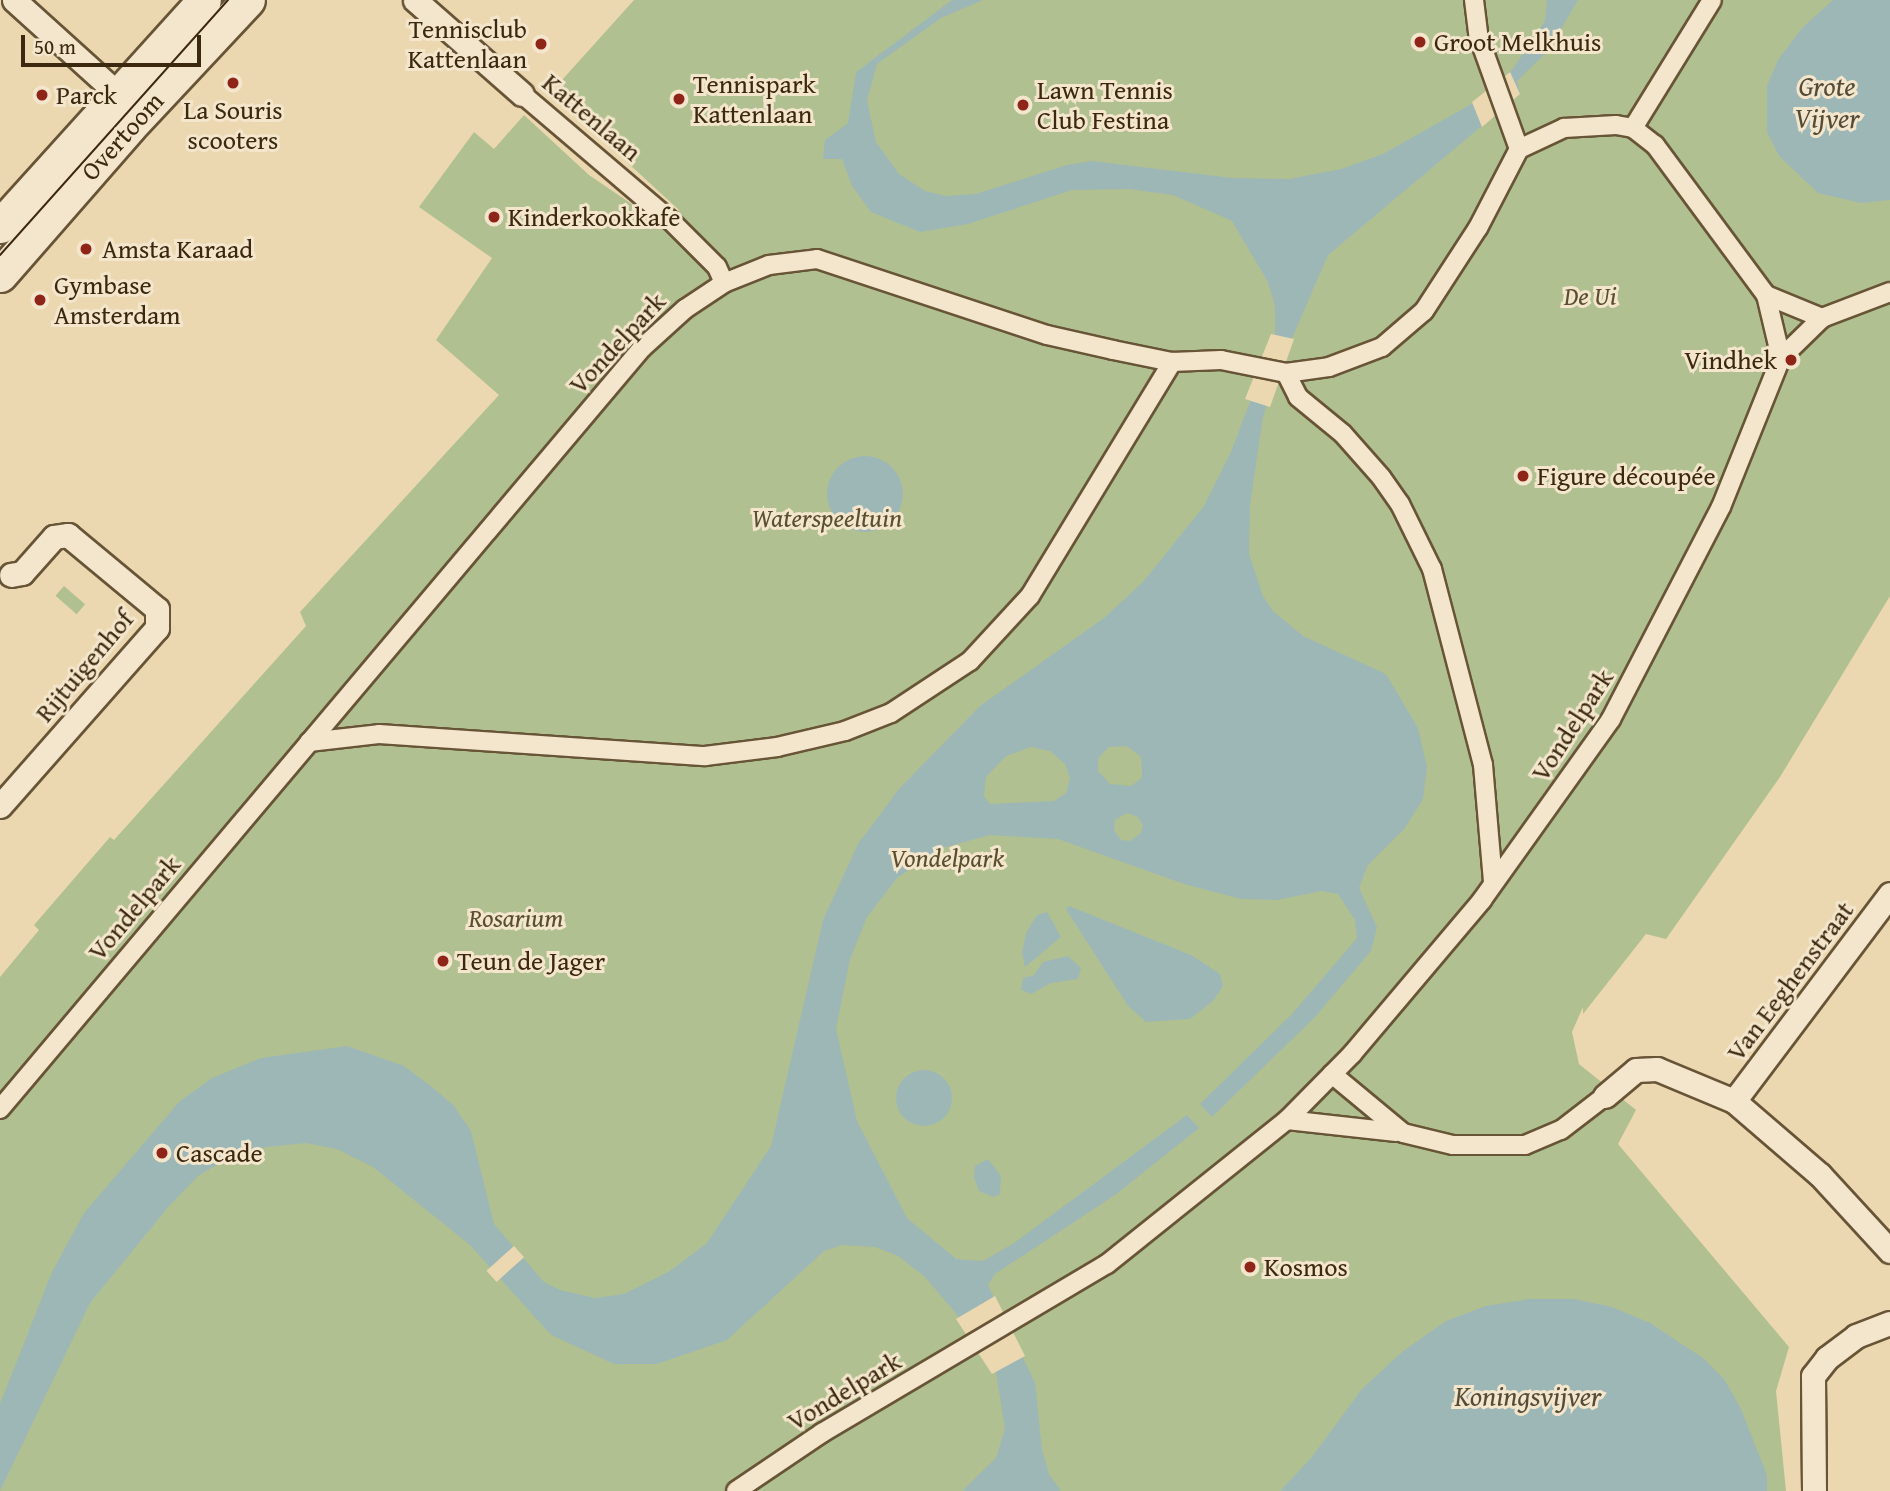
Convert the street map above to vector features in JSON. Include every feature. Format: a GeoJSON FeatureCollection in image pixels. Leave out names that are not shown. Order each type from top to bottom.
{"type":"FeatureCollection","features":[{"type":"Feature","properties":{"kind":"main road","name":"Overtoom"},"geometry":{"type":"LineString","coordinates":[[0,226],[204,0]]}},
{"type":"Feature","properties":{"kind":"main road","name":"Overtoom"},"geometry":{"type":"LineString","coordinates":[[0,275],[129,127],[248,0]]}},
{"type":"Feature","properties":{"kind":"street"},"geometry":{"type":"LineString","coordinates":[[14,0],[120,95]]}},
{"type":"Feature","properties":{"kind":"street","name":"Kattenlaan"},"geometry":{"type":"LineString","coordinates":[[415,0],[670,220],[717,267],[724,284]]}},
{"type":"Feature","properties":{"kind":"street"},"geometry":{"type":"LineString","coordinates":[[1474,0],[1479,38],[1493,85],[1519,149],[1564,128],[1633,128],[1655,145],[1766,295],[1781,358]]}},
{"type":"Feature","properties":{"kind":"street"},"geometry":{"type":"LineString","coordinates":[[1633,128],[1712,0]]}},
{"type":"Feature","properties":{"kind":"street","name":"Vondelpark"},"geometry":{"type":"LineString","coordinates":[[0,1109],[642,348],[685,309],[724,284],[769,265],[817,259],[1047,335],[1172,362],[1222,360],[1285,373],[1349,362],[1411,326],[1464,252],[1519,149]]}},
{"type":"Feature","properties":{"kind":"street","name":"Vondelpark"},"geometry":{"type":"LineString","coordinates":[[736,1491],[822,1433],[1107,1264],[1287,1120],[1332,1074],[1432,964],[1580,767],[1647,656],[1721,507],[1781,358],[1822,318],[1890,292]]}},
{"type":"Feature","properties":{"kind":"street"},"geometry":{"type":"LineString","coordinates":[[1766,295],[1822,318]]}},
{"type":"Feature","properties":{"kind":"street"},"geometry":{"type":"LineString","coordinates":[[309,742],[379,734],[705,756],[777,747],[845,731],[891,713],[970,661],[1030,596],[1144,401],[1172,362]]}},
{"type":"Feature","properties":{"kind":"street"},"geometry":{"type":"LineString","coordinates":[[1285,373],[1298,397],[1343,434],[1381,477],[1400,504],[1432,569],[1483,765],[1493,881]]}},
{"type":"Feature","properties":{"kind":"street","name":"Rijtuigenhof"},"geometry":{"type":"LineString","coordinates":[[1,803],[157,628],[157,609],[68,535],[54,537],[22,573],[11,575]]}},
{"type":"Feature","properties":{"kind":"street","name":"Van Eeghenstraat"},"geometry":{"type":"LineString","coordinates":[[1734,1101],[1890,894]]}},
{"type":"Feature","properties":{"kind":"street"},"geometry":{"type":"LineString","coordinates":[[1287,1120],[1403,1133],[1453,1145],[1525,1145],[1561,1130],[1636,1070],[1657,1069],[1734,1101],[1820,1175],[1890,1251]]}},
{"type":"Feature","properties":{"kind":"street"},"geometry":{"type":"LineString","coordinates":[[1332,1074],[1403,1133]]}},
{"type":"Feature","properties":{"kind":"street"},"geometry":{"type":"LineString","coordinates":[[1814,1491],[1813,1376],[1827,1358],[1856,1336],[1890,1322]]}},
{"type":"Feature","properties":{"kind":"green space","name":"Vondelpark"},"geometry":{"type":"Polygon","coordinates":[[[634,0],[1890,0],[1890,596],[1780,777],[1666,939],[1646,934],[1583,1014],[1583,1007],[1572,1032],[1579,1064],[1636,1110],[1618,1144],[1789,1347],[1776,1391],[1786,1491],[0,1491],[0,977],[39,930],[34,925],[110,837],[114,840],[306,626],[300,612],[499,395],[436,340],[492,258],[419,207],[474,132],[494,149],[524,115],[589,175],[664,226],[679,210],[554,95],[562,80],[634,0]]]}},
{"type":"Feature","properties":{"kind":"green space"},"geometry":{"type":"Polygon","coordinates":[[[64,586],[85,604],[77,614],[55,596],[64,586]]]}},
{"type":"Feature","properties":{"kind":"water"},"geometry":{"type":"Polygon","coordinates":[[[952,0],[983,0],[941,18],[877,64],[867,100],[876,142],[899,174],[925,191],[946,196],[976,194],[1067,165],[1092,161],[1232,178],[1289,179],[1341,169],[1383,154],[1468,106],[1512,70],[1545,21],[1547,0],[1578,0],[1549,50],[1517,81],[1520,94],[1328,255],[1277,373],[1263,417],[1250,505],[1249,554],[1263,596],[1273,611],[1303,636],[1386,674],[1418,728],[1427,767],[1423,799],[1405,828],[1368,865],[1359,888],[1377,927],[1371,951],[1315,1017],[1212,1117],[1200,1104],[1292,1014],[1357,938],[1355,920],[1338,894],[1321,891],[1277,900],[1241,899],[1184,884],[1058,839],[990,835],[939,849],[897,878],[867,917],[850,959],[836,1029],[857,1121],[907,1218],[956,1259],[983,1261],[1014,1243],[1187,1115],[1199,1128],[1115,1195],[995,1274],[988,1285],[1035,1383],[1042,1449],[1049,1474],[1061,1491],[962,1491],[996,1458],[1005,1429],[996,1372],[959,1317],[924,1276],[898,1256],[875,1247],[842,1245],[824,1251],[727,1340],[657,1364],[614,1364],[551,1335],[470,1245],[373,1167],[337,1149],[306,1143],[266,1147],[226,1159],[198,1176],[169,1206],[90,1303],[0,1491],[0,1404],[52,1272],[84,1213],[179,1102],[212,1078],[261,1058],[347,1046],[404,1066],[432,1087],[453,1105],[471,1131],[494,1224],[544,1282],[560,1290],[595,1298],[624,1294],[670,1271],[707,1243],[771,1146],[823,920],[858,844],[899,789],[980,706],[1104,618],[1144,581],[1204,506],[1231,452],[1275,335],[1275,306],[1268,282],[1232,221],[1173,195],[1129,189],[1072,190],[968,224],[920,232],[871,212],[852,186],[842,159],[823,159],[825,140],[848,123],[856,72],[952,0]],[[1127,746],[1109,747],[1098,758],[1098,771],[1110,784],[1131,786],[1142,778],[1141,757],[1127,746]],[[1031,747],[1006,756],[986,777],[984,796],[990,804],[1054,801],[1066,793],[1070,778],[1065,764],[1050,751],[1031,747]],[[1127,813],[1115,820],[1114,830],[1121,840],[1130,841],[1140,834],[1143,826],[1138,817],[1127,813]]]}},
{"type":"Feature","properties":{"kind":"water","name":"Grote Vijver"},"geometry":{"type":"Polygon","coordinates":[[[1833,0],[1890,0],[1890,200],[1861,203],[1818,193],[1779,156],[1767,132],[1767,86],[1778,60],[1802,28],[1833,0]]]}},
{"type":"Feature","properties":{"kind":"water"},"geometry":{"type":"Polygon","coordinates":[[[865,456],[880,459],[892,467],[900,479],[903,494],[900,509],[892,521],[880,529],[865,532],[850,529],[838,521],[830,509],[827,494],[830,479],[838,467],[850,459],[865,456]]]}},
{"type":"Feature","properties":{"kind":"water"},"geometry":{"type":"Polygon","coordinates":[[[1069,906],[1191,955],[1220,974],[1223,986],[1213,1001],[1190,1019],[1146,1022],[1128,1006],[1066,909],[1069,906]]]}},
{"type":"Feature","properties":{"kind":"water"},"geometry":{"type":"Polygon","coordinates":[[[1047,912],[1061,937],[1025,967],[1022,953],[1026,933],[1037,915],[1047,912]]]}},
{"type":"Feature","properties":{"kind":"water"},"geometry":{"type":"Polygon","coordinates":[[[1068,956],[1081,968],[1078,979],[1051,983],[1031,994],[1021,990],[1023,978],[1034,975],[1043,962],[1068,956]]]}},
{"type":"Feature","properties":{"kind":"water"},"geometry":{"type":"Polygon","coordinates":[[[924,1070],[935,1072],[944,1078],[950,1087],[950,1109],[944,1118],[935,1124],[924,1126],[913,1124],[904,1118],[898,1109],[896,1098],[898,1087],[904,1078],[913,1072],[924,1070]]]}},
{"type":"Feature","properties":{"kind":"water"},"geometry":{"type":"Polygon","coordinates":[[[988,1159],[1001,1176],[1000,1194],[993,1197],[979,1191],[974,1177],[975,1166],[988,1159]]]}},
{"type":"Feature","properties":{"kind":"water","name":"Koningsvijver"},"geometry":{"type":"Polygon","coordinates":[[[1529,1299],[1574,1299],[1612,1307],[1650,1323],[1703,1358],[1724,1379],[1741,1409],[1767,1475],[1767,1491],[1280,1491],[1311,1458],[1362,1389],[1402,1352],[1446,1321],[1486,1306],[1529,1299]]]}},
{"type":"Feature","properties":{"kind":"pier"},"geometry":{"type":"Polygon","coordinates":[[[1510,72],[1520,94],[1482,127],[1472,102],[1510,72]]]}},
{"type":"Feature","properties":{"kind":"pier"},"geometry":{"type":"Polygon","coordinates":[[[1271,334],[1294,339],[1270,407],[1245,399],[1271,334]]]}},
{"type":"Feature","properties":{"kind":"pier"},"geometry":{"type":"Polygon","coordinates":[[[514,1246],[524,1257],[497,1282],[487,1271],[514,1246]]]}},
{"type":"Feature","properties":{"kind":"pier"},"geometry":{"type":"Polygon","coordinates":[[[995,1296],[1025,1356],[992,1374],[956,1319],[995,1296]]]}},
{"type":"Feature","properties":{"kind":"tram line"},"geometry":{"type":"LineString","coordinates":[[0,255],[228,0]]}},
{"type":"Feature","properties":{"kind":"place","name":"Groot Melkhuis"},"geometry":{"type":"Point","coordinates":[1420,42]}},
{"type":"Feature","properties":{"kind":"place","name":"Tennisclub Kattenlaan"},"geometry":{"type":"Point","coordinates":[541,44]}},
{"type":"Feature","properties":{"kind":"place","name":"La Souris scooters"},"geometry":{"type":"Point","coordinates":[233,83]}},
{"type":"Feature","properties":{"kind":"place","name":"Parck"},"geometry":{"type":"Point","coordinates":[42,95]}},
{"type":"Feature","properties":{"kind":"place","name":"Tennispark Kattenlaan"},"geometry":{"type":"Point","coordinates":[679,99]}},
{"type":"Feature","properties":{"kind":"place","name":"Lawn Tennis Club Festina"},"geometry":{"type":"Point","coordinates":[1023,105]}},
{"type":"Feature","properties":{"kind":"place","name":"Kinderkookkafe"},"geometry":{"type":"Point","coordinates":[494,217]}},
{"type":"Feature","properties":{"kind":"place","name":"Amsta Karaad"},"geometry":{"type":"Point","coordinates":[86,249]}},
{"type":"Feature","properties":{"kind":"place","name":"Gymbase Amsterdam"},"geometry":{"type":"Point","coordinates":[40,300]}},
{"type":"Feature","properties":{"kind":"place","name":"Vindhek"},"geometry":{"type":"Point","coordinates":[1791,360]}},
{"type":"Feature","properties":{"kind":"place","name":"Figure découpée"},"geometry":{"type":"Point","coordinates":[1523,476]}},
{"type":"Feature","properties":{"kind":"place","name":"Teun de Jager"},"geometry":{"type":"Point","coordinates":[443,961]}},
{"type":"Feature","properties":{"kind":"place","name":"Cascade"},"geometry":{"type":"Point","coordinates":[162,1153]}},
{"type":"Feature","properties":{"kind":"place","name":"Kosmos"},"geometry":{"type":"Point","coordinates":[1250,1267]}},
{"type":"Feature","properties":{"kind":"park label","name":"De Ui"},"geometry":{"type":"Point","coordinates":[1590,296]}},
{"type":"Feature","properties":{"kind":"park label","name":"Waterspeeltuin"},"geometry":{"type":"Point","coordinates":[827,518]}},
{"type":"Feature","properties":{"kind":"park label","name":"Rosarium"},"geometry":{"type":"Point","coordinates":[516,918]}}]}
